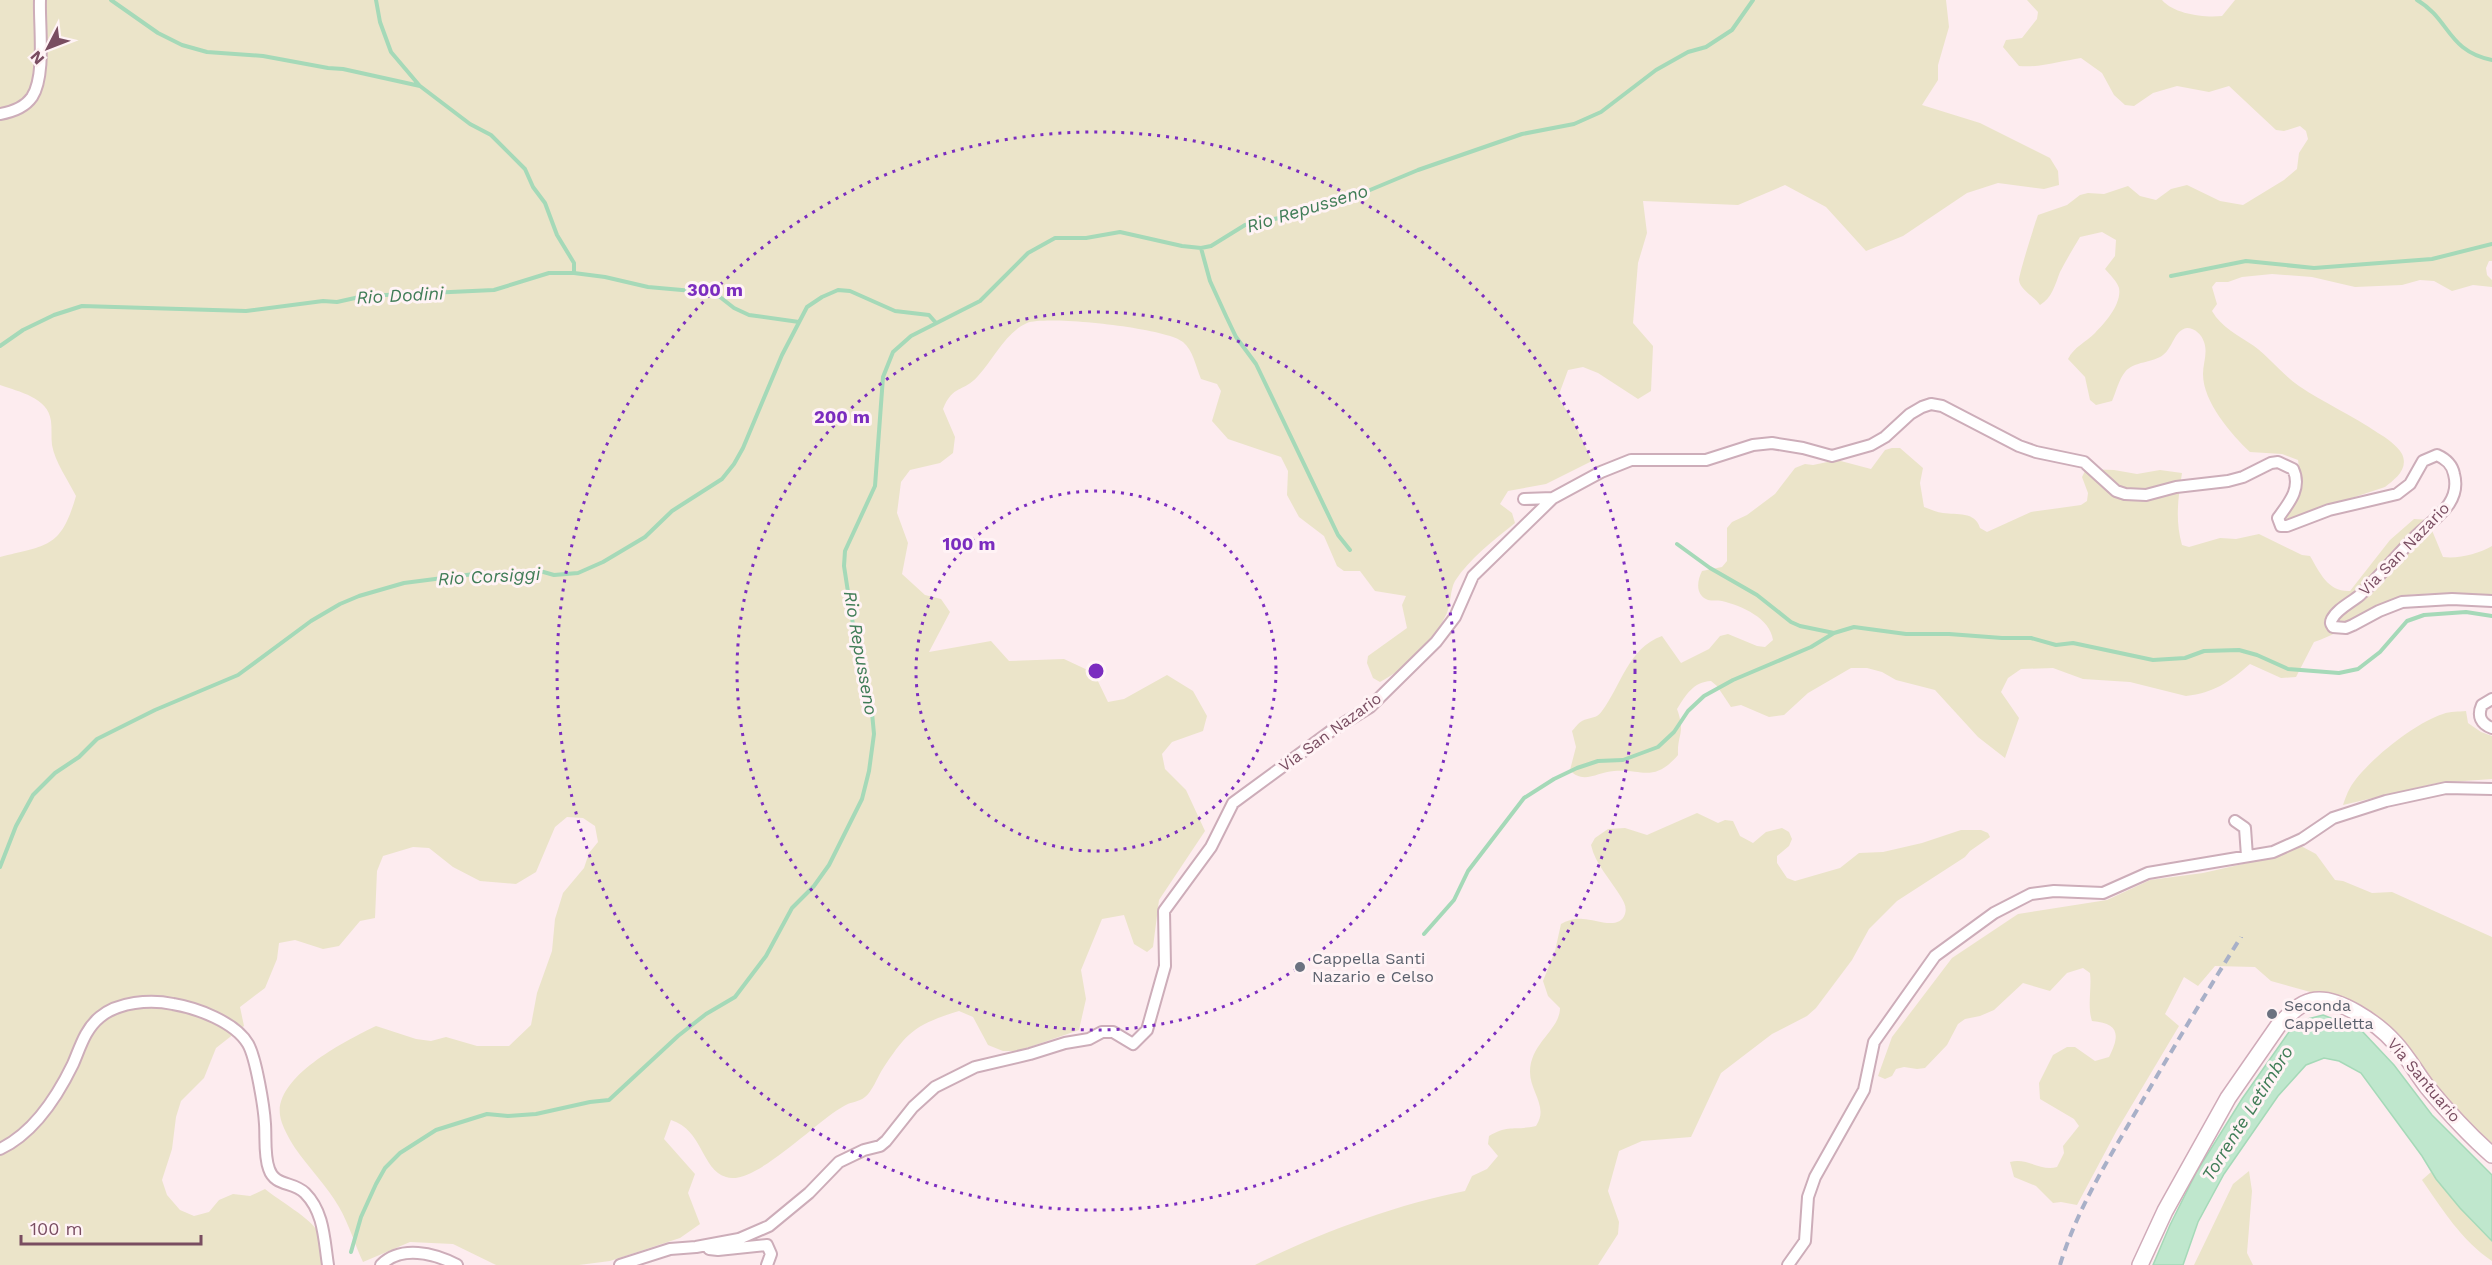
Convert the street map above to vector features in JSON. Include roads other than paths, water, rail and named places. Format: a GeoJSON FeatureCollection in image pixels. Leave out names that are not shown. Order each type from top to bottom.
{"type":"FeatureCollection","features":[{"type":"Feature","properties":{"kind":"main road","name":"Via Santuario"},"geometry":{"type":"LineString","coordinates":[[2139,1265],[2165,1211],[2228,1098],[2278,1026],[2288,1016],[2311,1001],[2326,1000],[2346,1007],[2380,1028],[2395,1042],[2427,1086],[2469,1134],[2492,1155]]}},
{"type":"Feature","properties":{"kind":"street"},"geometry":{"type":"LineString","coordinates":[[0,114],[25,105],[33,96],[40,61],[40,0]]}},
{"type":"Feature","properties":{"kind":"street","name":"Via San Nazario"},"geometry":{"type":"LineString","coordinates":[[620,1265],[670,1249],[739,1239],[769,1226],[809,1193],[839,1162],[864,1150],[880,1146],[886,1141],[913,1107],[935,1087],[975,1067],[1065,1043],[1089,1039],[1102,1032],[1113,1032],[1133,1044],[1147,1030],[1164,966],[1164,911],[1211,847],[1233,802],[1331,730],[1370,707],[1400,679],[1436,642],[1455,617],[1473,576],[1553,498],[1631,459],[1706,460],[1753,445],[1772,443],[1832,456],[1871,445],[1885,437],[1910,414],[1932,404],[1942,406],[2019,446],[2084,462],[2116,491],[2125,494],[2146,495],[2176,487],[2228,481],[2271,463],[2286,465],[2293,469],[2297,486],[2278,518],[2281,526],[2294,525],[2329,510],[2397,494],[2410,484],[2423,461],[2437,454],[2453,468],[2457,484],[2454,496],[2446,510],[2416,536],[2357,597],[2340,610],[2331,619],[2331,624],[2333,627],[2346,628],[2402,602],[2452,599],[2492,601]]}},
{"type":"Feature","properties":{"kind":"street"},"geometry":{"type":"LineString","coordinates":[[1524,499],[1553,498]]}},
{"type":"Feature","properties":{"kind":"street"},"geometry":{"type":"LineString","coordinates":[[2492,699],[2482,705],[2480,714],[2483,723],[2492,728]]}},
{"type":"Feature","properties":{"kind":"street"},"geometry":{"type":"LineString","coordinates":[[1788,1265],[1804,1241],[1808,1197],[1815,1177],[1864,1090],[1874,1041],[1935,956],[1994,913],[2031,894],[2054,891],[2103,893],[2148,873],[2274,852],[2302,839],[2333,818],[2386,801],[2446,788],[2492,789]]}},
{"type":"Feature","properties":{"kind":"street"},"geometry":{"type":"LineString","coordinates":[[2235,821],[2245,828],[2247,856]]}},
{"type":"Feature","properties":{"kind":"street"},"geometry":{"type":"LineString","coordinates":[[0,1149],[29,1130],[49,1104],[62,1086],[85,1036],[98,1018],[118,1005],[150,1001],[176,1004],[203,1012],[220,1019],[248,1045],[262,1100],[266,1160],[269,1171],[274,1180],[303,1192],[316,1206],[321,1218],[328,1265]]}},
{"type":"Feature","properties":{"kind":"street"},"geometry":{"type":"LineString","coordinates":[[696,1247],[718,1250],[766,1245],[771,1254],[767,1265]]}},
{"type":"Feature","properties":{"kind":"street"},"geometry":{"type":"LineString","coordinates":[[381,1265],[393,1256],[402,1253],[431,1255],[457,1265]]}},
{"type":"Feature","properties":{"kind":"water","name":"Torrente Letimbro"},"geometry":{"type":"Polygon","coordinates":[[[2323,1015],[2360,1029],[2394,1065],[2432,1115],[2492,1175],[2492,1241],[2436,1179],[2422,1156],[2361,1073],[2339,1061],[2324,1058],[2306,1065],[2278,1096],[2224,1174],[2198,1222],[2183,1265],[2153,1265],[2197,1171],[2242,1099],[2296,1022],[2323,1015]]]}},
{"type":"Feature","properties":{"kind":"waterway"},"geometry":{"type":"LineString","coordinates":[[111,0],[158,33],[182,45],[207,52],[263,56],[343,69],[420,86],[470,124],[491,135],[525,169],[533,187],[545,203],[557,235],[574,263],[574,273]]}},
{"type":"Feature","properties":{"kind":"waterway"},"geometry":{"type":"LineString","coordinates":[[376,0],[380,22],[391,52],[419,85]]}},
{"type":"Feature","properties":{"kind":"waterway","name":"Rio Repusseno"},"geometry":{"type":"LineString","coordinates":[[351,1252],[361,1217],[376,1184],[385,1168],[400,1153],[436,1130],[487,1114],[508,1116],[536,1114],[609,1100],[678,1036],[706,1014],[735,997],[766,956],[792,908],[814,886],[829,865],[862,799],[869,771],[874,734],[871,702],[856,644],[844,566],[845,551],[875,486],[883,377],[893,352],[911,336],[980,301],[1028,253],[1055,238],[1086,238],[1120,232],[1182,246],[1201,248],[1211,246],[1245,225],[1294,215],[1358,195],[1418,170],[1522,134],[1574,124],[1601,112],[1656,70],[1688,52],[1706,47],[1732,30],[1753,0]]}},
{"type":"Feature","properties":{"kind":"waterway","name":"Rio Repusseno"},"geometry":{"type":"LineString","coordinates":[[2417,0],[2436,16],[2466,50],[2492,60]]}},
{"type":"Feature","properties":{"kind":"waterway"},"geometry":{"type":"LineString","coordinates":[[2171,276],[2246,261],[2314,268],[2432,259],[2492,244]]}},
{"type":"Feature","properties":{"kind":"waterway"},"geometry":{"type":"LineString","coordinates":[[1201,248],[1210,281],[1236,337],[1256,364],[1338,535],[1350,550]]}},
{"type":"Feature","properties":{"kind":"waterway","name":"Rio Dodini"},"geometry":{"type":"LineString","coordinates":[[0,346],[23,330],[54,315],[82,306],[246,311],[323,301],[337,302],[364,296],[494,290],[549,273],[574,273],[605,277],[648,287],[693,291],[720,297],[734,308],[749,315],[799,322]]}},
{"type":"Feature","properties":{"kind":"waterway","name":"Rio Corsiggi"},"geometry":{"type":"LineString","coordinates":[[0,867],[16,826],[33,795],[55,773],[79,757],[97,739],[155,710],[238,675],[311,621],[340,604],[404,583],[474,574],[495,575],[540,571],[554,575],[578,573],[603,562],[645,537],[672,511],[722,479],[734,464],[782,355],[807,307],[822,297],[838,290],[850,291],[895,311],[929,315],[936,323]]}},
{"type":"Feature","properties":{"kind":"waterway"},"geometry":{"type":"LineString","coordinates":[[1677,544],[1710,568],[1757,595],[1791,622],[1834,633],[1854,627],[1906,634],[2031,638],[2056,645],[2073,643],[2153,660],[2185,658],[2204,651],[2239,650],[2257,655],[2288,669],[2339,673],[2358,669],[2380,652],[2407,621],[2424,615],[2466,612],[2492,616]]}},
{"type":"Feature","properties":{"kind":"waterway"},"geometry":{"type":"LineString","coordinates":[[1424,934],[1454,900],[1468,871],[1524,798],[1577,768],[1598,761],[1623,760],[1658,747],[1674,732],[1688,711],[1704,696],[1733,680],[1811,647],[1834,633]]}},
{"type":"Feature","properties":{"kind":"railway"},"geometry":{"type":"LineString","coordinates":[[2060,1265],[2075,1224],[2104,1166],[2241,937]]}},
{"type":"Feature","properties":{"kind":"place","name":"Cappella Santi Nazario e Celso"},"geometry":{"type":"Point","coordinates":[1300,967]}},
{"type":"Feature","properties":{"kind":"place","name":"Seconda Cappelletta"},"geometry":{"type":"Point","coordinates":[2272,1014]}}]}
